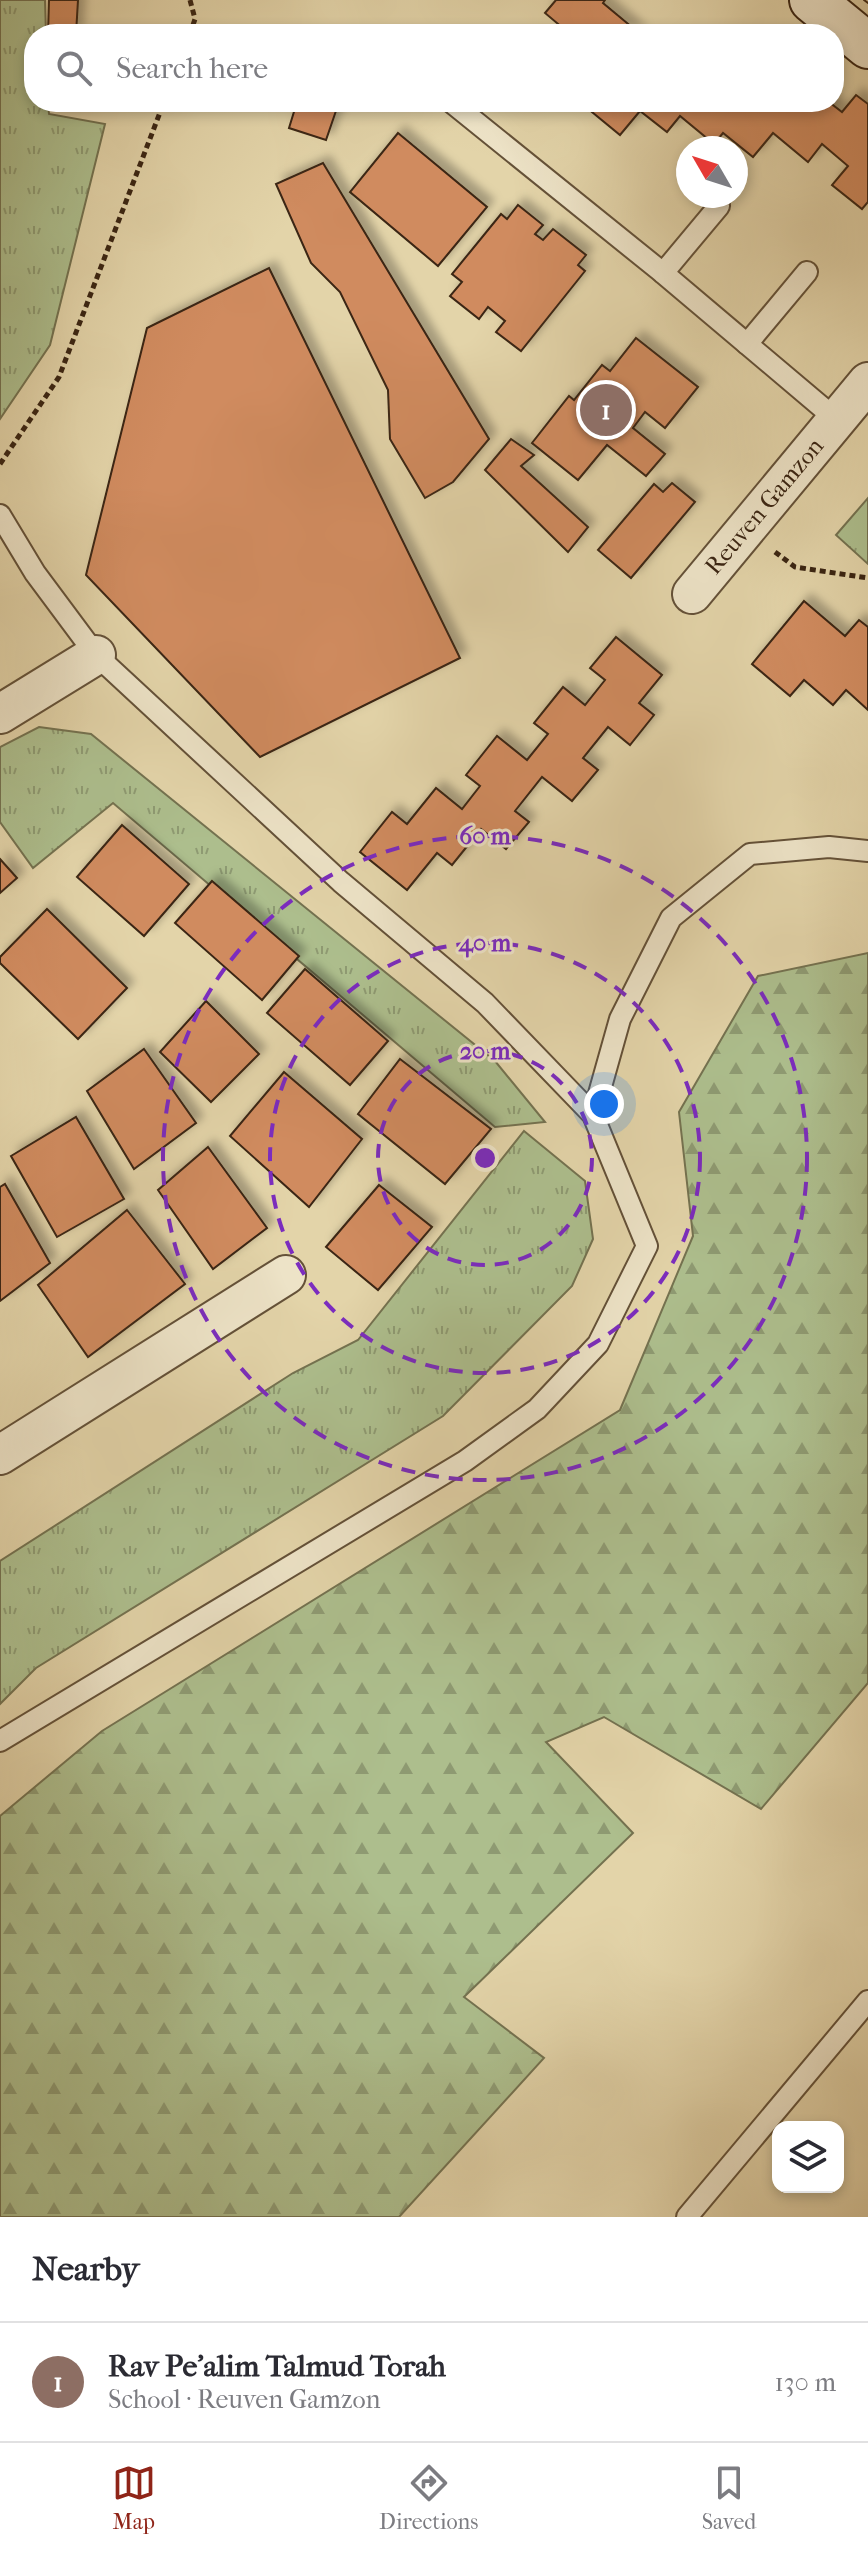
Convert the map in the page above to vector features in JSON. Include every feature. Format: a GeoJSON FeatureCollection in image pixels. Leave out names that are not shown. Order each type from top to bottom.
{"type":"FeatureCollection","features":[{"type":"Feature","properties":{"kind":"street"},"geometry":{"type":"LineString","coordinates":[[812,0],[841,24]]}},
{"type":"Feature","properties":{"kind":"street"},"geometry":{"type":"LineString","coordinates":[[844,26],[868,46]]}},
{"type":"Feature","properties":{"kind":"street","name":"Reuven Gamzon"},"geometry":{"type":"LineString","coordinates":[[692,594],[868,382]]}},
{"type":"Feature","properties":{"kind":"street"},"geometry":{"type":"LineString","coordinates":[[0,714],[96,655]]}},
{"type":"Feature","properties":{"kind":"street"},"geometry":{"type":"LineString","coordinates":[[0,1455],[286,1275]]}},
{"type":"Feature","properties":{"kind":"lane"},"geometry":{"type":"LineString","coordinates":[[463,112],[663,273],[837,420]]}},
{"type":"Feature","properties":{"kind":"lane"},"geometry":{"type":"LineString","coordinates":[[663,273],[717,208]]}},
{"type":"Feature","properties":{"kind":"lane"},"geometry":{"type":"LineString","coordinates":[[747,344],[807,272]]}},
{"type":"Feature","properties":{"kind":"lane"},"geometry":{"type":"LineString","coordinates":[[0,515],[35,573],[96,655],[341,882],[485,1003],[593,1115],[647,1246],[598,1344],[537,1409],[465,1461],[0,1741]]}},
{"type":"Feature","properties":{"kind":"lane"},"geometry":{"type":"LineString","coordinates":[[593,1115],[620,1019],[671,918],[750,854],[829,847],[868,851]]}},
{"type":"Feature","properties":{"kind":"lane"},"geometry":{"type":"LineString","coordinates":[[687,2217],[868,2001]]}},
{"type":"Feature","properties":{"kind":"path"},"geometry":{"type":"LineString","coordinates":[[190,0],[193,24]]}},
{"type":"Feature","properties":{"kind":"path"},"geometry":{"type":"LineString","coordinates":[[0,464],[59,377],[160,112]]}},
{"type":"Feature","properties":{"kind":"path"},"geometry":{"type":"LineString","coordinates":[[746,529],[795,567],[868,578]]}},
{"type":"Feature","properties":{"kind":"green space"},"geometry":{"type":"Polygon","coordinates":[[[0,0],[45,0],[46,24],[24,24],[24,112],[49,112],[105,124],[50,345],[0,419],[0,0]]]}},
{"type":"Feature","properties":{"kind":"green space"},"geometry":{"type":"Polygon","coordinates":[[[868,498],[868,564],[836,535],[868,498]]]}},
{"type":"Feature","properties":{"kind":"green space"},"geometry":{"type":"Polygon","coordinates":[[[39,727],[91,734],[495,1061],[545,1122],[495,1127],[113,803],[33,868],[0,822],[0,747],[39,727]]]}},
{"type":"Feature","properties":{"kind":"green space"},"geometry":{"type":"Polygon","coordinates":[[[868,953],[868,1683],[761,1809],[604,1717],[546,1742],[633,1833],[464,1997],[544,2058],[399,2217],[0,2217],[0,1816],[102,1731],[620,1410],[693,1236],[679,1112],[758,976],[868,953]]]}},
{"type":"Feature","properties":{"kind":"green space"},"geometry":{"type":"Polygon","coordinates":[[[524,1131],[585,1181],[593,1239],[572,1286],[443,1416],[36,1668],[0,1704],[0,1561],[293,1373],[358,1340],[524,1131]]]}},
{"type":"Feature","properties":{"kind":"building"},"geometry":{"type":"Polygon","coordinates":[[[49,0],[78,0],[77,24],[48,24],[49,0]]]}},
{"type":"Feature","properties":{"kind":"building"},"geometry":{"type":"Polygon","coordinates":[[[556,0],[605,0],[603,3],[628,24],[558,24],[545,13],[556,0]]]}},
{"type":"Feature","properties":{"kind":"building"},"geometry":{"type":"Polygon","coordinates":[[[856,95],[868,104],[868,202],[862,209],[832,185],[848,166],[822,144],[808,162],[773,133],[753,157],[748,153],[748,136],[727,136],[723,133],[721,136],[704,136],[680,116],[667,132],[641,112],[842,112],[856,95]]]}},
{"type":"Feature","properties":{"kind":"building"},"geometry":{"type":"Polygon","coordinates":[[[294,112],[336,112],[326,140],[289,128],[294,112]]]}},
{"type":"Feature","properties":{"kind":"building"},"geometry":{"type":"Polygon","coordinates":[[[592,112],[639,112],[620,135],[592,112]]]}},
{"type":"Feature","properties":{"kind":"building"},"geometry":{"type":"Polygon","coordinates":[[[398,133],[487,207],[438,266],[350,192],[398,133]]]}},
{"type":"Feature","properties":{"kind":"building"},"geometry":{"type":"Polygon","coordinates":[[[323,163],[489,439],[453,482],[425,498],[390,439],[388,390],[340,292],[311,263],[276,184],[323,163]]]}},
{"type":"Feature","properties":{"kind":"building"},"geometry":{"type":"Polygon","coordinates":[[[518,205],[543,225],[535,234],[543,240],[553,229],[586,255],[578,265],[585,271],[521,351],[496,332],[505,321],[488,307],[479,319],[450,296],[462,282],[452,274],[501,214],[507,219],[518,205]]]}},
{"type":"Feature","properties":{"kind":"building"},"geometry":{"type":"Polygon","coordinates":[[[269,268],[460,658],[260,757],[86,575],[147,328],[269,268]]]}},
{"type":"Feature","properties":{"kind":"building"},"geometry":{"type":"Polygon","coordinates":[[[636,338],[698,387],[665,428],[645,412],[633,428],[665,454],[646,476],[607,445],[578,480],[532,443],[569,396],[574,400],[602,365],[610,371],[636,338]]]}},
{"type":"Feature","properties":{"kind":"building"},"geometry":{"type":"Polygon","coordinates":[[[511,439],[534,455],[521,466],[588,527],[568,552],[485,470],[511,439]]]}},
{"type":"Feature","properties":{"kind":"building"},"geometry":{"type":"Polygon","coordinates":[[[672,483],[695,502],[631,578],[598,550],[654,484],[663,492],[672,483]]]}},
{"type":"Feature","properties":{"kind":"building"},"geometry":{"type":"Polygon","coordinates":[[[804,601],[845,636],[859,620],[868,627],[868,710],[846,690],[833,705],[804,680],[790,696],[752,664],[804,601]]]}},
{"type":"Feature","properties":{"kind":"building"},"geometry":{"type":"Polygon","coordinates":[[[616,637],[662,675],[639,703],[654,715],[630,745],[608,727],[583,758],[598,770],[572,801],[542,777],[515,811],[529,822],[506,849],[481,829],[452,865],[437,853],[407,890],[360,852],[392,812],[407,824],[436,788],[462,809],[480,786],[466,775],[497,736],[527,760],[548,734],[534,723],[563,687],[585,705],[605,680],[590,668],[616,637]]]}},
{"type":"Feature","properties":{"kind":"building"},"geometry":{"type":"Polygon","coordinates":[[[122,825],[189,884],[144,936],[77,877],[122,825]]]}},
{"type":"Feature","properties":{"kind":"building"},"geometry":{"type":"Polygon","coordinates":[[[0,859],[17,878],[0,893],[0,859]]]}},
{"type":"Feature","properties":{"kind":"building"},"geometry":{"type":"Polygon","coordinates":[[[212,881],[299,956],[262,1000],[175,923],[212,881]]]}},
{"type":"Feature","properties":{"kind":"building"},"geometry":{"type":"Polygon","coordinates":[[[47,909],[127,988],[78,1039],[0,963],[0,957],[47,909]]]}},
{"type":"Feature","properties":{"kind":"building"},"geometry":{"type":"Polygon","coordinates":[[[305,969],[388,1041],[350,1085],[267,1013],[305,969]]]}},
{"type":"Feature","properties":{"kind":"building"},"geometry":{"type":"Polygon","coordinates":[[[206,1001],[259,1054],[211,1102],[160,1052],[206,1001]]]}},
{"type":"Feature","properties":{"kind":"building"},"geometry":{"type":"Polygon","coordinates":[[[144,1049],[196,1123],[134,1169],[87,1091],[144,1049]]]}},
{"type":"Feature","properties":{"kind":"building"},"geometry":{"type":"Polygon","coordinates":[[[400,1059],[491,1129],[445,1184],[358,1114],[400,1059]]]}},
{"type":"Feature","properties":{"kind":"building"},"geometry":{"type":"Polygon","coordinates":[[[284,1072],[362,1139],[309,1207],[230,1136],[284,1072]]]}},
{"type":"Feature","properties":{"kind":"building"},"geometry":{"type":"Polygon","coordinates":[[[76,1117],[124,1199],[57,1237],[11,1156],[76,1117]]]}},
{"type":"Feature","properties":{"kind":"building"},"geometry":{"type":"Polygon","coordinates":[[[208,1147],[267,1228],[213,1269],[158,1190],[208,1147]]]}},
{"type":"Feature","properties":{"kind":"building"},"geometry":{"type":"Polygon","coordinates":[[[5,1184],[50,1263],[0,1301],[0,1187],[5,1184]]]}},
{"type":"Feature","properties":{"kind":"building"},"geometry":{"type":"Polygon","coordinates":[[[379,1185],[432,1227],[378,1290],[326,1247],[379,1185]]]}},
{"type":"Feature","properties":{"kind":"building"},"geometry":{"type":"Polygon","coordinates":[[[127,1210],[185,1284],[88,1357],[38,1285],[127,1210]]]}},
{"type":"Feature","properties":{"kind":"tram line"},"geometry":{"type":"LineString","coordinates":[[864,0],[868,3]]}},
{"type":"Feature","properties":{"kind":"place","name":"Rav Pe'alim Talmud Torah"},"geometry":{"type":"Point","coordinates":[606,410]}}]}
